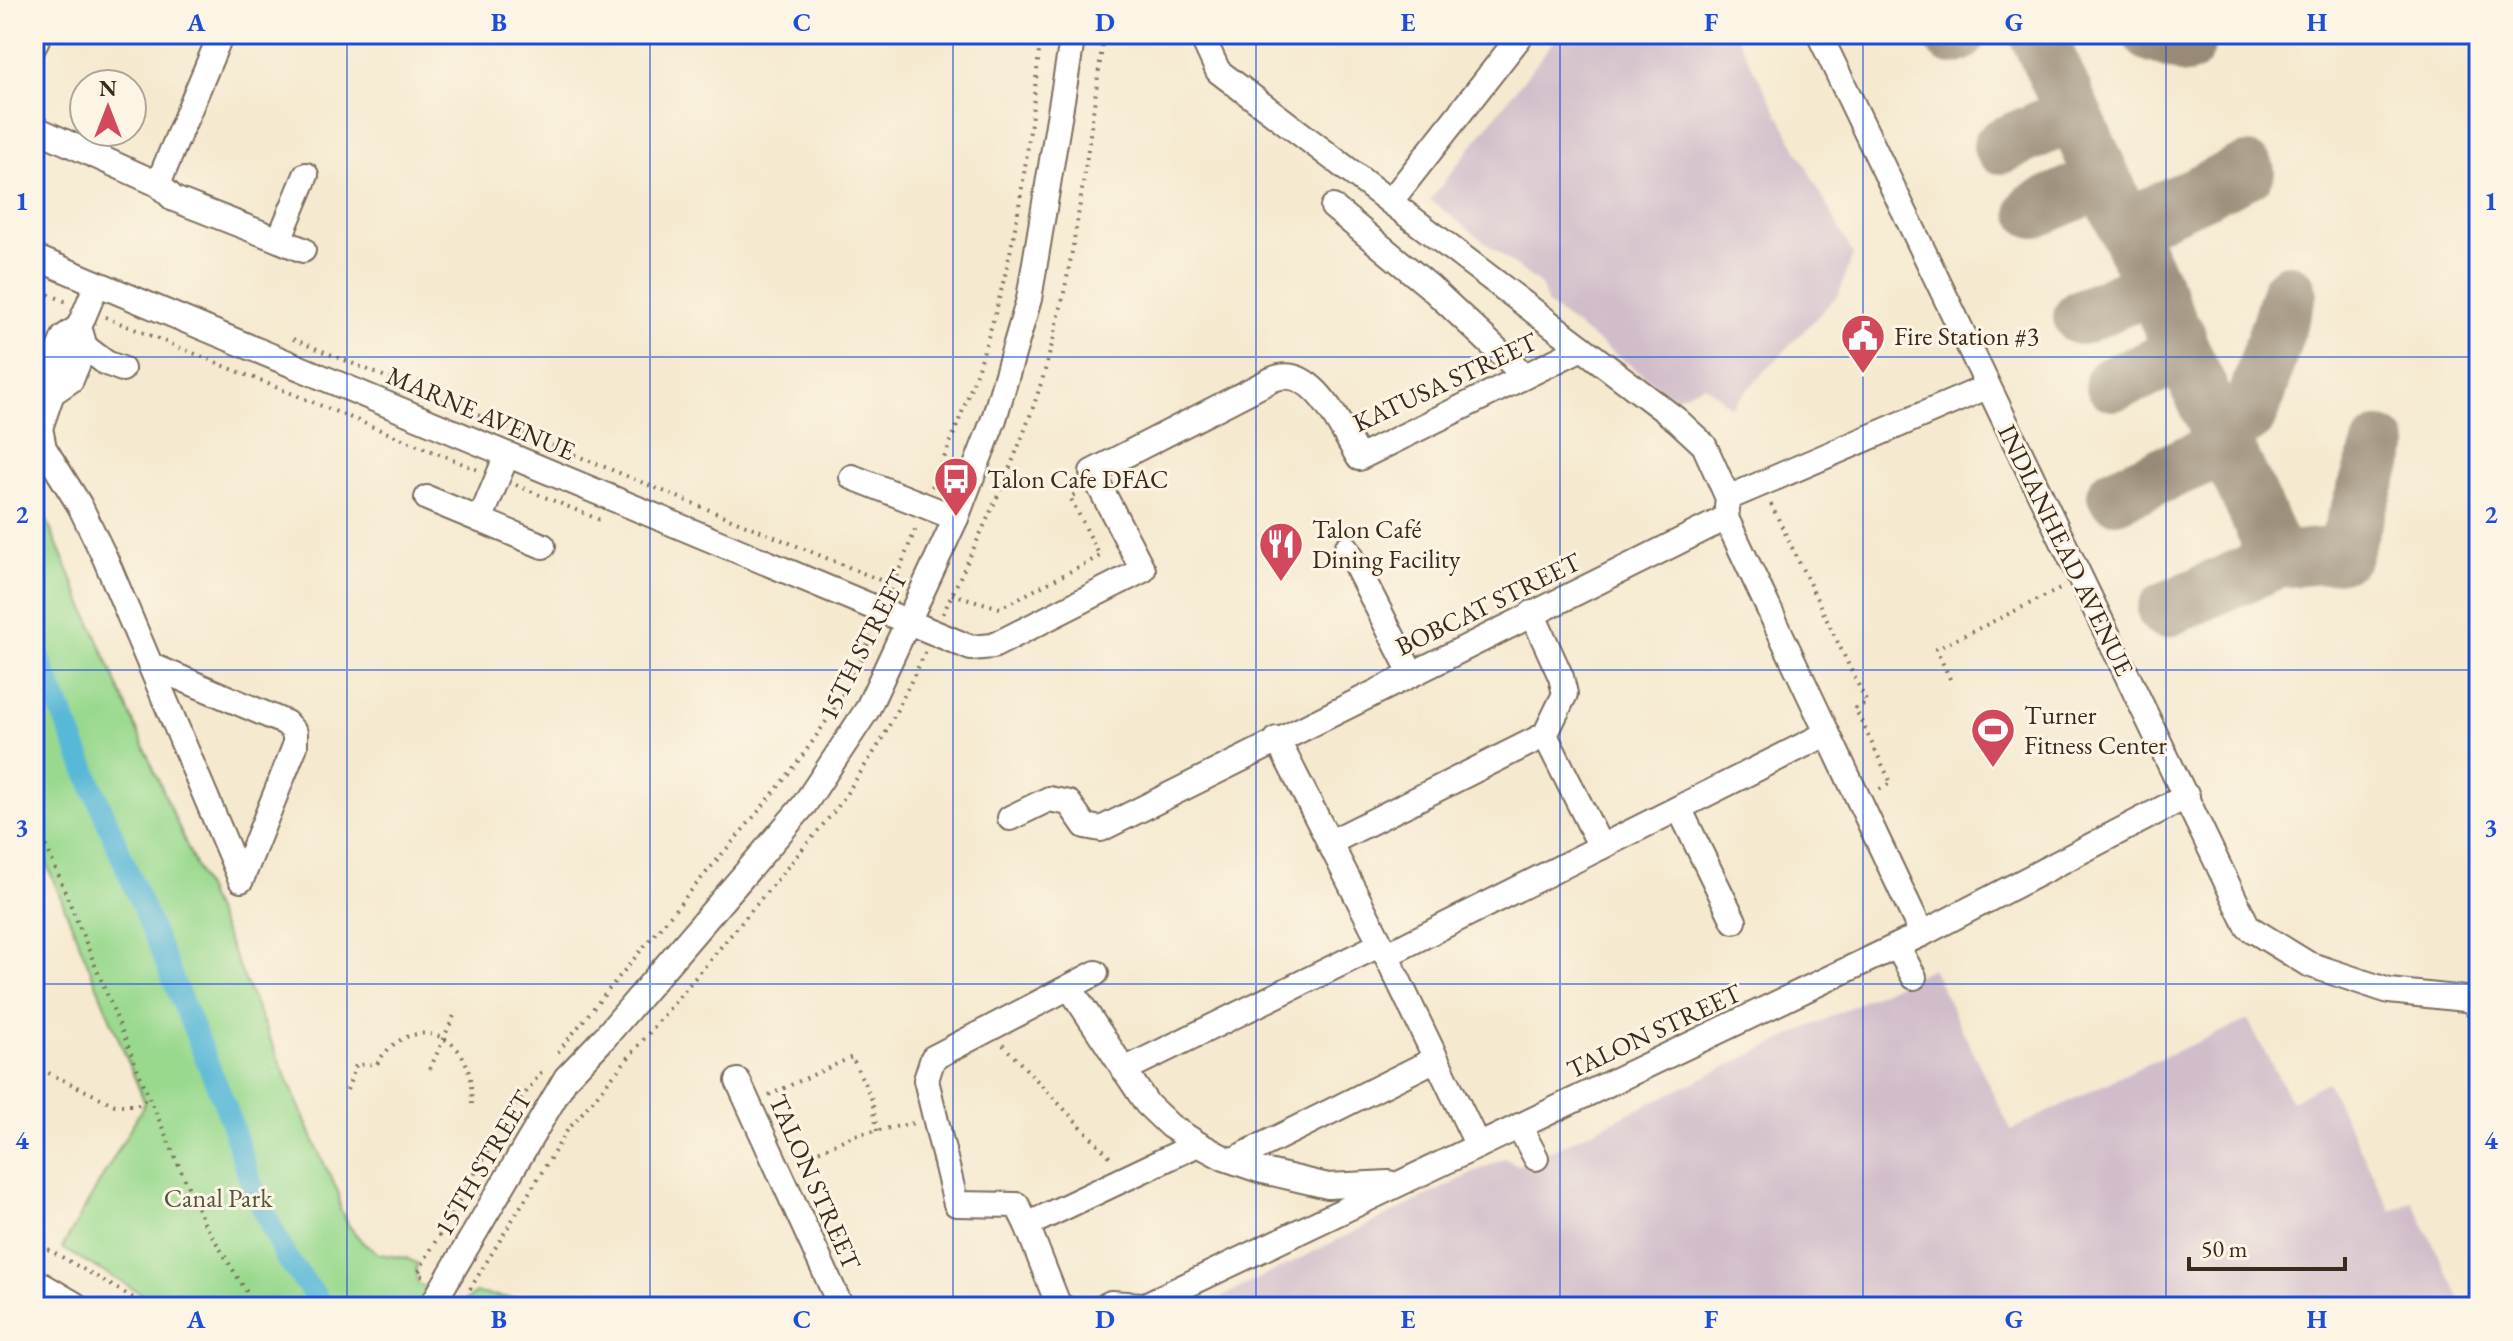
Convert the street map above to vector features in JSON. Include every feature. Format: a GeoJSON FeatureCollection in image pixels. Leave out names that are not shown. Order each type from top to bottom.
{"type":"FeatureCollection","features":[{"type":"Feature","properties":{"kind":"main road"},"geometry":{"type":"LineString","coordinates":[[34,1284],[73,1307]]}},
{"type":"Feature","properties":{"kind":"street"},"geometry":{"type":"LineString","coordinates":[[34,46],[39,34]]}},
{"type":"Feature","properties":{"kind":"street"},"geometry":{"type":"LineString","coordinates":[[158,184],[221,34]]}},
{"type":"Feature","properties":{"kind":"street","name":"15TH STREET"},"geometry":{"type":"LineString","coordinates":[[434,1300],[566,1078],[605,1037],[804,805],[867,710],[956,518],[994,419],[1029,299],[1073,34]]}},
{"type":"Feature","properties":{"kind":"street"},"geometry":{"type":"LineString","coordinates":[[1201,34],[1218,71],[1677,420],[1704,445],[1727,508],[1826,734],[1922,934]]}},
{"type":"Feature","properties":{"kind":"street"},"geometry":{"type":"LineString","coordinates":[[1390,202],[1522,34]]}},
{"type":"Feature","properties":{"kind":"street","name":"INDIANHEAD AVENUE"},"geometry":{"type":"LineString","coordinates":[[1819,34],[2248,927],[2308,964],[2389,991],[2478,1000]]}},
{"type":"Feature","properties":{"kind":"street"},"geometry":{"type":"LineString","coordinates":[[34,128],[68,137]]}},
{"type":"Feature","properties":{"kind":"street"},"geometry":{"type":"LineString","coordinates":[[99,148],[158,184],[174,199],[303,250]]}},
{"type":"Feature","properties":{"kind":"street"},"geometry":{"type":"LineString","coordinates":[[279,240],[306,175]]}},
{"type":"Feature","properties":{"kind":"street"},"geometry":{"type":"LineString","coordinates":[[1333,207],[1429,286],[1524,375]]}},
{"type":"Feature","properties":{"kind":"street","name":"MARNE AVENUE"},"geometry":{"type":"LineString","coordinates":[[34,257],[907,621]]}},
{"type":"Feature","properties":{"kind":"street"},"geometry":{"type":"LineString","coordinates":[[97,284],[71,380],[52,393],[40,428],[44,448],[80,506],[241,880],[295,746],[295,733],[286,723],[150,665]]}},
{"type":"Feature","properties":{"kind":"street"},"geometry":{"type":"LineString","coordinates":[[82,337],[106,363],[122,369]]}},
{"type":"Feature","properties":{"kind":"street","name":"KATUSA STREET"},"geometry":{"type":"LineString","coordinates":[[1098,483],[1092,472],[1280,376],[1301,378],[1314,388],[1359,458],[1582,348]]}},
{"type":"Feature","properties":{"kind":"street","name":"BOBCAT STREET"},"geometry":{"type":"LineString","coordinates":[[1010,818],[1049,799],[1069,803],[1085,826],[1101,829],[1532,613],[1727,508],[1761,484],[1987,387]]}},
{"type":"Feature","properties":{"kind":"street"},"geometry":{"type":"LineString","coordinates":[[480,520],[507,455]]}},
{"type":"Feature","properties":{"kind":"street"},"geometry":{"type":"LineString","coordinates":[[852,477],[956,518]]}},
{"type":"Feature","properties":{"kind":"street"},"geometry":{"type":"LineString","coordinates":[[907,621],[971,648],[993,646],[1143,570],[1098,483]]}},
{"type":"Feature","properties":{"kind":"street"},"geometry":{"type":"LineString","coordinates":[[427,498],[543,546]]}},
{"type":"Feature","properties":{"kind":"street"},"geometry":{"type":"LineString","coordinates":[[1347,548],[1411,673]]}},
{"type":"Feature","properties":{"kind":"street"},"geometry":{"type":"LineString","coordinates":[[1329,843],[1545,735],[1565,694],[1561,677],[1532,613]]}},
{"type":"Feature","properties":{"kind":"street"},"geometry":{"type":"LineString","coordinates":[[1124,1070],[1601,847],[1826,734]]}},
{"type":"Feature","properties":{"kind":"street"},"geometry":{"type":"LineString","coordinates":[[1545,735],[1601,847]]}},
{"type":"Feature","properties":{"kind":"street"},"geometry":{"type":"LineString","coordinates":[[1277,739],[1384,949],[1478,1146]]}},
{"type":"Feature","properties":{"kind":"street","name":"TALON STREET"},"geometry":{"type":"LineString","coordinates":[[1142,1306],[1922,934],[2187,796]]}},
{"type":"Feature","properties":{"kind":"street"},"geometry":{"type":"LineString","coordinates":[[1679,808],[1734,921]]}},
{"type":"Feature","properties":{"kind":"street"},"geometry":{"type":"LineString","coordinates":[[1897,946],[1914,977]]}},
{"type":"Feature","properties":{"kind":"street"},"geometry":{"type":"LineString","coordinates":[[1063,1307],[1058,1304],[1017,1205],[956,1204],[926,1080],[933,1058],[1096,973]]}},
{"type":"Feature","properties":{"kind":"street"},"geometry":{"type":"LineString","coordinates":[[1070,988],[1147,1104],[1170,1126],[1198,1144],[1259,1170],[1328,1186],[1400,1183]]}},
{"type":"Feature","properties":{"kind":"street"},"geometry":{"type":"LineString","coordinates":[[1233,1160],[1436,1059]]}},
{"type":"Feature","properties":{"kind":"street","name":"TALON STREET"},"geometry":{"type":"LineString","coordinates":[[738,1081],[841,1307]]}},
{"type":"Feature","properties":{"kind":"street"},"geometry":{"type":"LineString","coordinates":[[1519,1126],[1536,1158]]}},
{"type":"Feature","properties":{"kind":"street"},"geometry":{"type":"LineString","coordinates":[[1027,1225],[1198,1144]]}},
{"type":"Feature","properties":{"kind":"street"},"geometry":{"type":"LineString","coordinates":[[1103,1307],[1111,1303],[1142,1306]]}},
{"type":"Feature","properties":{"kind":"path"},"geometry":{"type":"LineString","coordinates":[[893,586],[981,363],[1005,276],[1022,194],[1041,34]]}},
{"type":"Feature","properties":{"kind":"path"},"geometry":{"type":"LineString","coordinates":[[281,334],[919,597]]}},
{"type":"Feature","properties":{"kind":"path"},"geometry":{"type":"LineString","coordinates":[[952,594],[1000,608],[1100,556],[1070,497],[1098,483]]}},
{"type":"Feature","properties":{"kind":"path"},"geometry":{"type":"LineString","coordinates":[[1761,484],[1867,703],[1855,708],[1891,783],[1858,799]]}},
{"type":"Feature","properties":{"kind":"path"},"geometry":{"type":"LineString","coordinates":[[1950,679],[1936,649],[2079,580]]}},
{"type":"Feature","properties":{"kind":"path"},"geometry":{"type":"LineString","coordinates":[[34,816],[203,1221],[256,1307]]}},
{"type":"Feature","properties":{"kind":"path"},"geometry":{"type":"LineString","coordinates":[[430,1069],[456,1011]]}},
{"type":"Feature","properties":{"kind":"path"},"geometry":{"type":"LineString","coordinates":[[989,1029],[1129,1177]]}},
{"type":"Feature","properties":{"kind":"path"},"geometry":{"type":"LineString","coordinates":[[347,1090],[356,1065],[377,1064],[385,1049],[404,1036],[428,1034],[457,1049],[467,1066],[472,1104]]}},
{"type":"Feature","properties":{"kind":"path"},"geometry":{"type":"LineString","coordinates":[[749,1104],[852,1057],[872,1100],[877,1131]]}},
{"type":"Feature","properties":{"kind":"path"},"geometry":{"type":"LineString","coordinates":[[34,1066],[115,1105],[137,1105],[149,1097]]}},
{"type":"Feature","properties":{"kind":"path"},"geometry":{"type":"LineString","coordinates":[[778,1168],[855,1135],[936,1119]]}},
{"type":"Feature","properties":{"kind":"path"},"geometry":{"type":"LineString","coordinates":[[34,1241],[149,1307]]}},
{"type":"Feature","properties":{"kind":"shaded area"},"geometry":{"type":"Polygon","coordinates":[[[1559,34],[1684,34],[1687,37],[1735,34],[1853,254],[1839,294],[1731,407],[1705,385],[1675,398],[1548,305],[1541,285],[1430,200],[1559,34]]]}},
{"type":"Feature","properties":{"kind":"shaded area"},"geometry":{"type":"Polygon","coordinates":[[[1932,968],[2011,1130],[2138,1068],[2248,1020],[2291,1101],[2327,1082],[2391,1211],[2412,1201],[2464,1307],[1201,1307],[1504,1158],[1518,1165],[1536,1158],[1932,968]]]}},
{"type":"Feature","properties":{"kind":"green space","name":"Canal Park"},"geometry":{"type":"Polygon","coordinates":[[[34,491],[339,1194],[340,1209],[349,1226],[363,1243],[379,1254],[406,1258],[418,1264],[417,1283],[458,1305],[477,1293],[569,1307],[165,1307],[62,1248],[145,1103],[44,857],[34,859],[34,491]]]}},
{"type":"Feature","properties":{"kind":"waterway"},"geometry":{"type":"LineString","coordinates":[[34,646],[226,1107],[250,1181],[285,1256],[324,1307]]}},
{"type":"Feature","properties":{"kind":"taxiway"},"geometry":{"type":"LineString","coordinates":[[1952,37],[1959,34]]}},
{"type":"Feature","properties":{"kind":"taxiway"},"geometry":{"type":"LineString","coordinates":[[2037,34],[2210,411],[2226,422],[2242,420],[2252,410],[2289,292]]}},
{"type":"Feature","properties":{"kind":"taxiway"},"geometry":{"type":"LineString","coordinates":[[2151,34],[2187,46]]}},
{"type":"Feature","properties":{"kind":"taxiway"},"geometry":{"type":"LineString","coordinates":[[2001,146],[2060,120],[2067,101]]}},
{"type":"Feature","properties":{"kind":"taxiway"},"geometry":{"type":"LineString","coordinates":[[2133,243],[2135,226],[2140,220],[2247,171]]}},
{"type":"Feature","properties":{"kind":"taxiway"},"geometry":{"type":"LineString","coordinates":[[2035,210],[2092,185],[2109,192]]}},
{"type":"Feature","properties":{"kind":"taxiway"},"geometry":{"type":"LineString","coordinates":[[2081,317],[2140,291],[2153,292],[2160,299]]}},
{"type":"Feature","properties":{"kind":"taxiway"},"geometry":{"type":"LineString","coordinates":[[2113,383],[2163,361],[2176,346],[2178,336]]}},
{"type":"Feature","properties":{"kind":"taxiway"},"geometry":{"type":"LineString","coordinates":[[2210,411],[2278,560],[2343,554],[2380,446]]}},
{"type":"Feature","properties":{"kind":"taxiway"},"geometry":{"type":"LineString","coordinates":[[2115,495],[2226,447]]}},
{"type":"Feature","properties":{"kind":"taxiway"},"geometry":{"type":"LineString","coordinates":[[2165,610],[2278,560]]}},
{"type":"Feature","properties":{"kind":"place","name":"Fire Station #3"},"geometry":{"type":"Point","coordinates":[1863,375]}},
{"type":"Feature","properties":{"kind":"place","name":"Talon Cafe DFAC"},"geometry":{"type":"Point","coordinates":[956,518]}},
{"type":"Feature","properties":{"kind":"place","name":"Talon Café Dining Facility"},"geometry":{"type":"Point","coordinates":[1281,583]}},
{"type":"Feature","properties":{"kind":"place","name":"Turner Fitness Center"},"geometry":{"type":"Point","coordinates":[1993,769]}}]}
